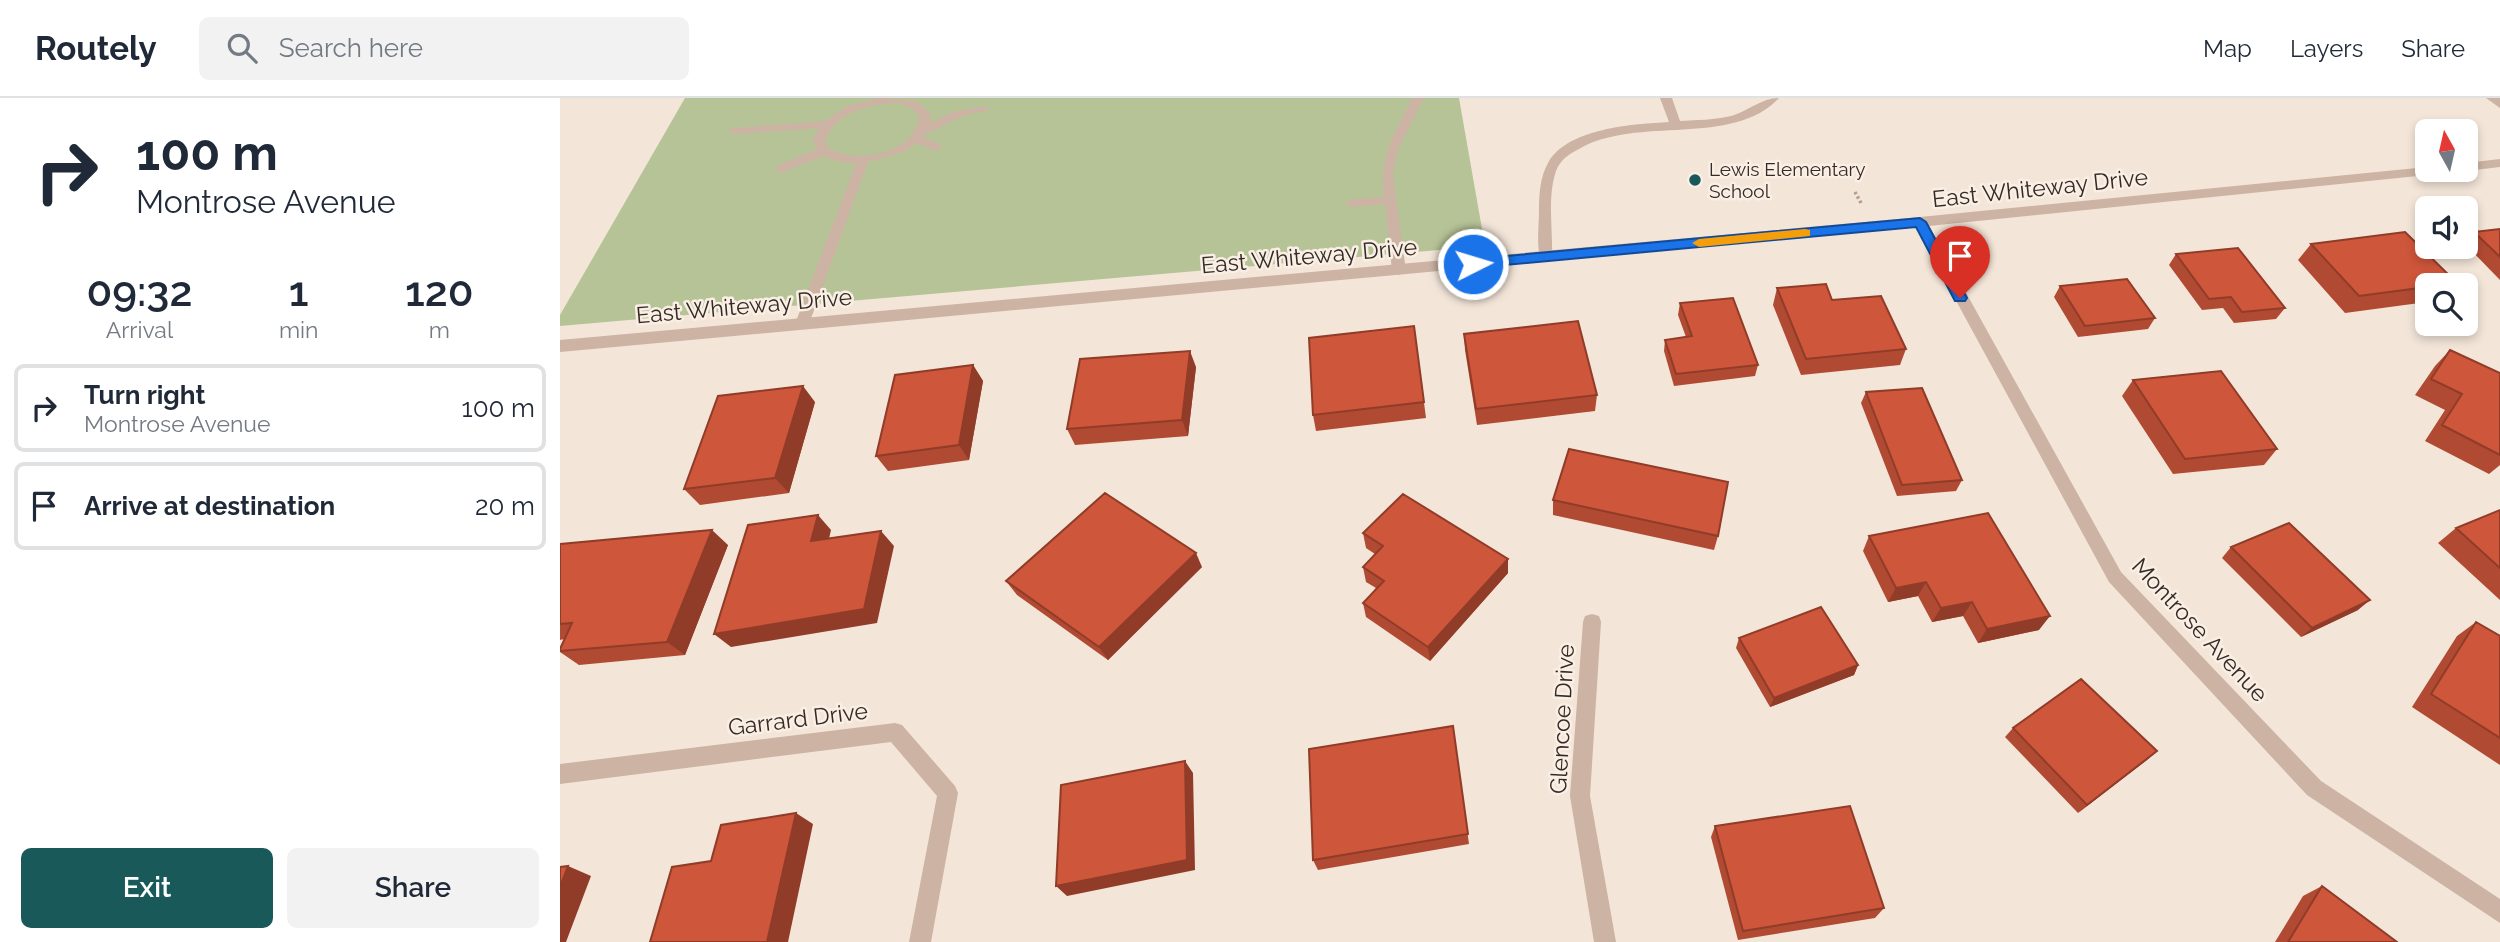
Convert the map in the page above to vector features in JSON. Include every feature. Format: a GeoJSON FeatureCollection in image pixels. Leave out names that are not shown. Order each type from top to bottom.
{"type":"FeatureCollection","features":[{"type":"Feature","properties":{"kind":"street"},"geometry":{"type":"LineString","coordinates":[[2492,98],[2500,104]]}},
{"type":"Feature","properties":{"kind":"street"},"geometry":{"type":"LineString","coordinates":[[2478,166],[2500,163]]}},
{"type":"Feature","properties":{"kind":"street","name":"East Whiteway Drive"},"geometry":{"type":"LineString","coordinates":[[560,346],[1399,271],[2415,172]]}},
{"type":"Feature","properties":{"kind":"street","name":"Montrose Avenue"},"geometry":{"type":"LineString","coordinates":[[1920,222],[2115,578],[2314,788],[2500,912]]}},
{"type":"Feature","properties":{"kind":"street","name":"Glencoe Drive"},"geometry":{"type":"LineString","coordinates":[[1592,622],[1580,796],[1605,942]]}},
{"type":"Feature","properties":{"kind":"street","name":"Garrard Drive"},"geometry":{"type":"LineString","coordinates":[[560,774],[895,732],[948,793],[920,942]]}},
{"type":"Feature","properties":{"kind":"lane"},"geometry":{"type":"LineString","coordinates":[[1399,271],[1387,174],[1392,149],[1418,98]]}},
{"type":"Feature","properties":{"kind":"lane"},"geometry":{"type":"LineString","coordinates":[[1666,98],[1675,124]]}},
{"type":"Feature","properties":{"kind":"lane"},"geometry":{"type":"LineString","coordinates":[[1546,257],[1548,179],[1555,160],[1579,141],[1602,132],[1730,119],[1765,108],[1773,98]]}},
{"type":"Feature","properties":{"kind":"lane"},"geometry":{"type":"LineString","coordinates":[[824,151],[819,140],[827,124],[842,113],[861,105],[897,100],[912,103],[926,114],[926,121],[919,135]]}},
{"type":"Feature","properties":{"kind":"lane"},"geometry":{"type":"LineString","coordinates":[[781,169],[824,151],[845,159],[863,159],[901,148],[957,114],[984,109]]}},
{"type":"Feature","properties":{"kind":"lane"},"geometry":{"type":"LineString","coordinates":[[734,131],[827,124]]}},
{"type":"Feature","properties":{"kind":"lane"},"geometry":{"type":"LineString","coordinates":[[919,135],[937,147]]}},
{"type":"Feature","properties":{"kind":"lane"},"geometry":{"type":"LineString","coordinates":[[803,324],[863,159]]}},
{"type":"Feature","properties":{"kind":"lane"},"geometry":{"type":"LineString","coordinates":[[1351,203],[1389,200]]}},
{"type":"Feature","properties":{"kind":"green space"},"geometry":{"type":"Polygon","coordinates":[[[685,98],[1459,98],[1485,246],[560,326],[560,315],[685,98]]]}},
{"type":"Feature","properties":{"kind":"building"},"geometry":{"type":"Polygon","coordinates":[[[2500,229],[2500,257],[2478,236],[2478,232],[2500,229]]]}},
{"type":"Feature","properties":{"kind":"building"},"geometry":{"type":"Polygon","coordinates":[[[2405,232],[2415,242],[2415,259],[2433,259],[2447,273],[2415,273],[2415,289],[2359,296],[2311,244],[2405,232]]]}},
{"type":"Feature","properties":{"kind":"building"},"geometry":{"type":"Polygon","coordinates":[[[2238,248],[2285,308],[2242,312],[2231,297],[2209,299],[2176,254],[2238,248]]]}},
{"type":"Feature","properties":{"kind":"building"},"geometry":{"type":"Polygon","coordinates":[[[2127,279],[2155,318],[2085,326],[2060,286],[2127,279]]]}},
{"type":"Feature","properties":{"kind":"building"},"geometry":{"type":"Polygon","coordinates":[[[1826,284],[1832,300],[1881,296],[1906,349],[1806,359],[1777,288],[1826,284]]]}},
{"type":"Feature","properties":{"kind":"building"},"geometry":{"type":"Polygon","coordinates":[[[1733,298],[1758,365],[1676,374],[1665,340],[1692,336],[1680,303],[1733,298]]]}},
{"type":"Feature","properties":{"kind":"building"},"geometry":{"type":"Polygon","coordinates":[[[1578,321],[1597,395],[1476,409],[1464,334],[1578,321]]]}},
{"type":"Feature","properties":{"kind":"building"},"geometry":{"type":"Polygon","coordinates":[[[1414,326],[1424,402],[1313,415],[1309,338],[1414,326]]]}},
{"type":"Feature","properties":{"kind":"building"},"geometry":{"type":"Polygon","coordinates":[[[2450,350],[2500,373],[2500,455],[2442,425],[2462,394],[2431,379],[2450,350]]]}},
{"type":"Feature","properties":{"kind":"building"},"geometry":{"type":"Polygon","coordinates":[[[1190,351],[1182,420],[1067,429],[1080,359],[1190,351]]]}},
{"type":"Feature","properties":{"kind":"building"},"geometry":{"type":"Polygon","coordinates":[[[973,365],[959,445],[876,456],[895,375],[973,365]]]}},
{"type":"Feature","properties":{"kind":"building"},"geometry":{"type":"Polygon","coordinates":[[[2221,371],[2277,449],[2185,459],[2133,380],[2221,371]]]}},
{"type":"Feature","properties":{"kind":"building"},"geometry":{"type":"Polygon","coordinates":[[[803,386],[775,478],[684,489],[718,396],[803,386]]]}},
{"type":"Feature","properties":{"kind":"building"},"geometry":{"type":"Polygon","coordinates":[[[1922,388],[1962,480],[1902,485],[1866,392],[1922,388]]]}},
{"type":"Feature","properties":{"kind":"building"},"geometry":{"type":"Polygon","coordinates":[[[1569,449],[1728,482],[1718,536],[1553,500],[1569,449]]]}},
{"type":"Feature","properties":{"kind":"building"},"geometry":{"type":"Polygon","coordinates":[[[1105,493],[1196,553],[1099,647],[1006,581],[1105,493]]]}},
{"type":"Feature","properties":{"kind":"building"},"geometry":{"type":"Polygon","coordinates":[[[1403,494],[1508,559],[1428,647],[1363,603],[1384,581],[1363,567],[1383,546],[1363,533],[1403,494]]]}},
{"type":"Feature","properties":{"kind":"building"},"geometry":{"type":"Polygon","coordinates":[[[2500,510],[2500,568],[2456,528],[2500,510]]]}},
{"type":"Feature","properties":{"kind":"building"},"geometry":{"type":"Polygon","coordinates":[[[1988,513],[2050,616],[1987,629],[1972,602],[1941,608],[1926,582],[1896,588],[1869,536],[1988,513]]]}},
{"type":"Feature","properties":{"kind":"building"},"geometry":{"type":"Polygon","coordinates":[[[818,515],[811,541],[881,531],[864,609],[714,634],[748,525],[818,515]]]}},
{"type":"Feature","properties":{"kind":"building"},"geometry":{"type":"Polygon","coordinates":[[[2289,523],[2370,600],[2312,628],[2231,547],[2289,523]]]}},
{"type":"Feature","properties":{"kind":"building"},"geometry":{"type":"Polygon","coordinates":[[[712,530],[667,642],[560,651],[572,623],[560,624],[560,544],[712,530]]]}},
{"type":"Feature","properties":{"kind":"building"},"geometry":{"type":"Polygon","coordinates":[[[1821,607],[1858,665],[1774,698],[1739,638],[1821,607]]]}},
{"type":"Feature","properties":{"kind":"building"},"geometry":{"type":"Polygon","coordinates":[[[2476,622],[2500,636],[2500,738],[2431,694],[2476,622]]]}},
{"type":"Feature","properties":{"kind":"building"},"geometry":{"type":"Polygon","coordinates":[[[2081,679],[2157,751],[2087,805],[2013,728],[2081,679]]]}},
{"type":"Feature","properties":{"kind":"building"},"geometry":{"type":"Polygon","coordinates":[[[1453,726],[1468,834],[1313,860],[1309,749],[1453,726]]]}},
{"type":"Feature","properties":{"kind":"building"},"geometry":{"type":"Polygon","coordinates":[[[1185,761],[1187,860],[1056,886],[1061,785],[1185,761]]]}},
{"type":"Feature","properties":{"kind":"building"},"geometry":{"type":"Polygon","coordinates":[[[1850,806],[1884,908],[1743,931],[1715,826],[1850,806]]]}},
{"type":"Feature","properties":{"kind":"building"},"geometry":{"type":"Polygon","coordinates":[[[796,813],[767,942],[650,942],[672,867],[711,861],[721,825],[796,813]]]}},
{"type":"Feature","properties":{"kind":"building"},"geometry":{"type":"Polygon","coordinates":[[[568,866],[560,887],[560,867],[568,866]]]}},
{"type":"Feature","properties":{"kind":"building"},"geometry":{"type":"Polygon","coordinates":[[[2322,886],[2397,942],[2288,942],[2322,886]]]}},
{"type":"Feature","properties":{"kind":"slow traffic"},"geometry":{"type":"LineString","coordinates":[[1699,243],[1805,233]]}},
{"type":"Feature","properties":{"kind":"place","name":"Lewis Elementary School"},"geometry":{"type":"Point","coordinates":[1695,180]}},
{"type":"Feature","properties":{"kind":"route"},"geometry":{"type":"LineString","coordinates":[[1473,264],[1920,222],[1960,298]]}}]}
